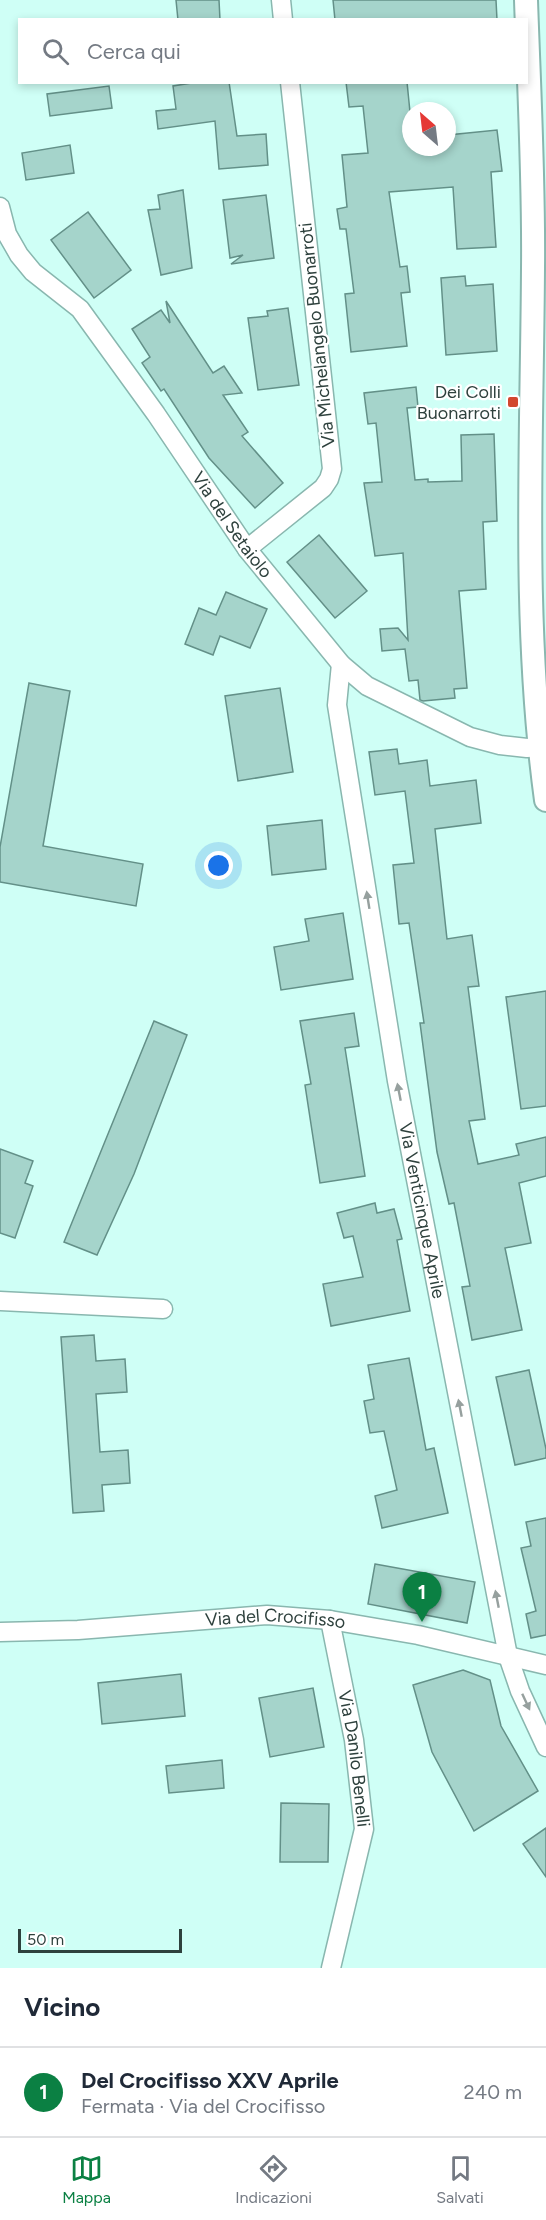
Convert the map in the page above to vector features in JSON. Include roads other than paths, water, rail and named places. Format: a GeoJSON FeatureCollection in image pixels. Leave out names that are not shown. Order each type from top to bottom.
{"type":"FeatureCollection","features":[{"type":"Feature","properties":{"kind":"street"},"geometry":{"type":"LineString","coordinates":[[281,0],[283,18]]}},
{"type":"Feature","properties":{"kind":"street"},"geometry":{"type":"LineString","coordinates":[[526,0],[538,91],[533,266],[530,565],[534,678],[546,800]]}},
{"type":"Feature","properties":{"kind":"street","name":"Via Michelangelo Buonarroti"},"geometry":{"type":"LineString","coordinates":[[247,549],[323,488],[332,469],[290,84]]}},
{"type":"Feature","properties":{"kind":"street","name":"Via del Setaiolo"},"geometry":{"type":"LineString","coordinates":[[0,207],[7,234],[19,255],[33,272],[80,309],[156,414],[247,549],[341,664],[367,686],[470,737],[500,745],[539,747]]}},
{"type":"Feature","properties":{"kind":"street","name":"Via Venticinque Aprile"},"geometry":{"type":"LineString","coordinates":[[341,664],[337,705],[397,1081],[508,1656],[520,1691],[546,1747]]}},
{"type":"Feature","properties":{"kind":"street"},"geometry":{"type":"LineString","coordinates":[[0,1301],[163,1309]]}},
{"type":"Feature","properties":{"kind":"street","name":"Via del Crocifisso"},"geometry":{"type":"LineString","coordinates":[[0,1632],[78,1630],[267,1615],[330,1620],[418,1635],[546,1665]]}},
{"type":"Feature","properties":{"kind":"street","name":"Via Danilo Benelli"},"geometry":{"type":"LineString","coordinates":[[330,1620],[354,1740],[364,1829],[331,1968]]}},
{"type":"Feature","properties":{"kind":"place","name":"Dei Colli Buonarroti"},"geometry":{"type":"Point","coordinates":[513,402]}},
{"type":"Feature","properties":{"kind":"place","name":"Del Crocifisso XXV Aprile"},"geometry":{"type":"Point","coordinates":[422,1622]}}]}
